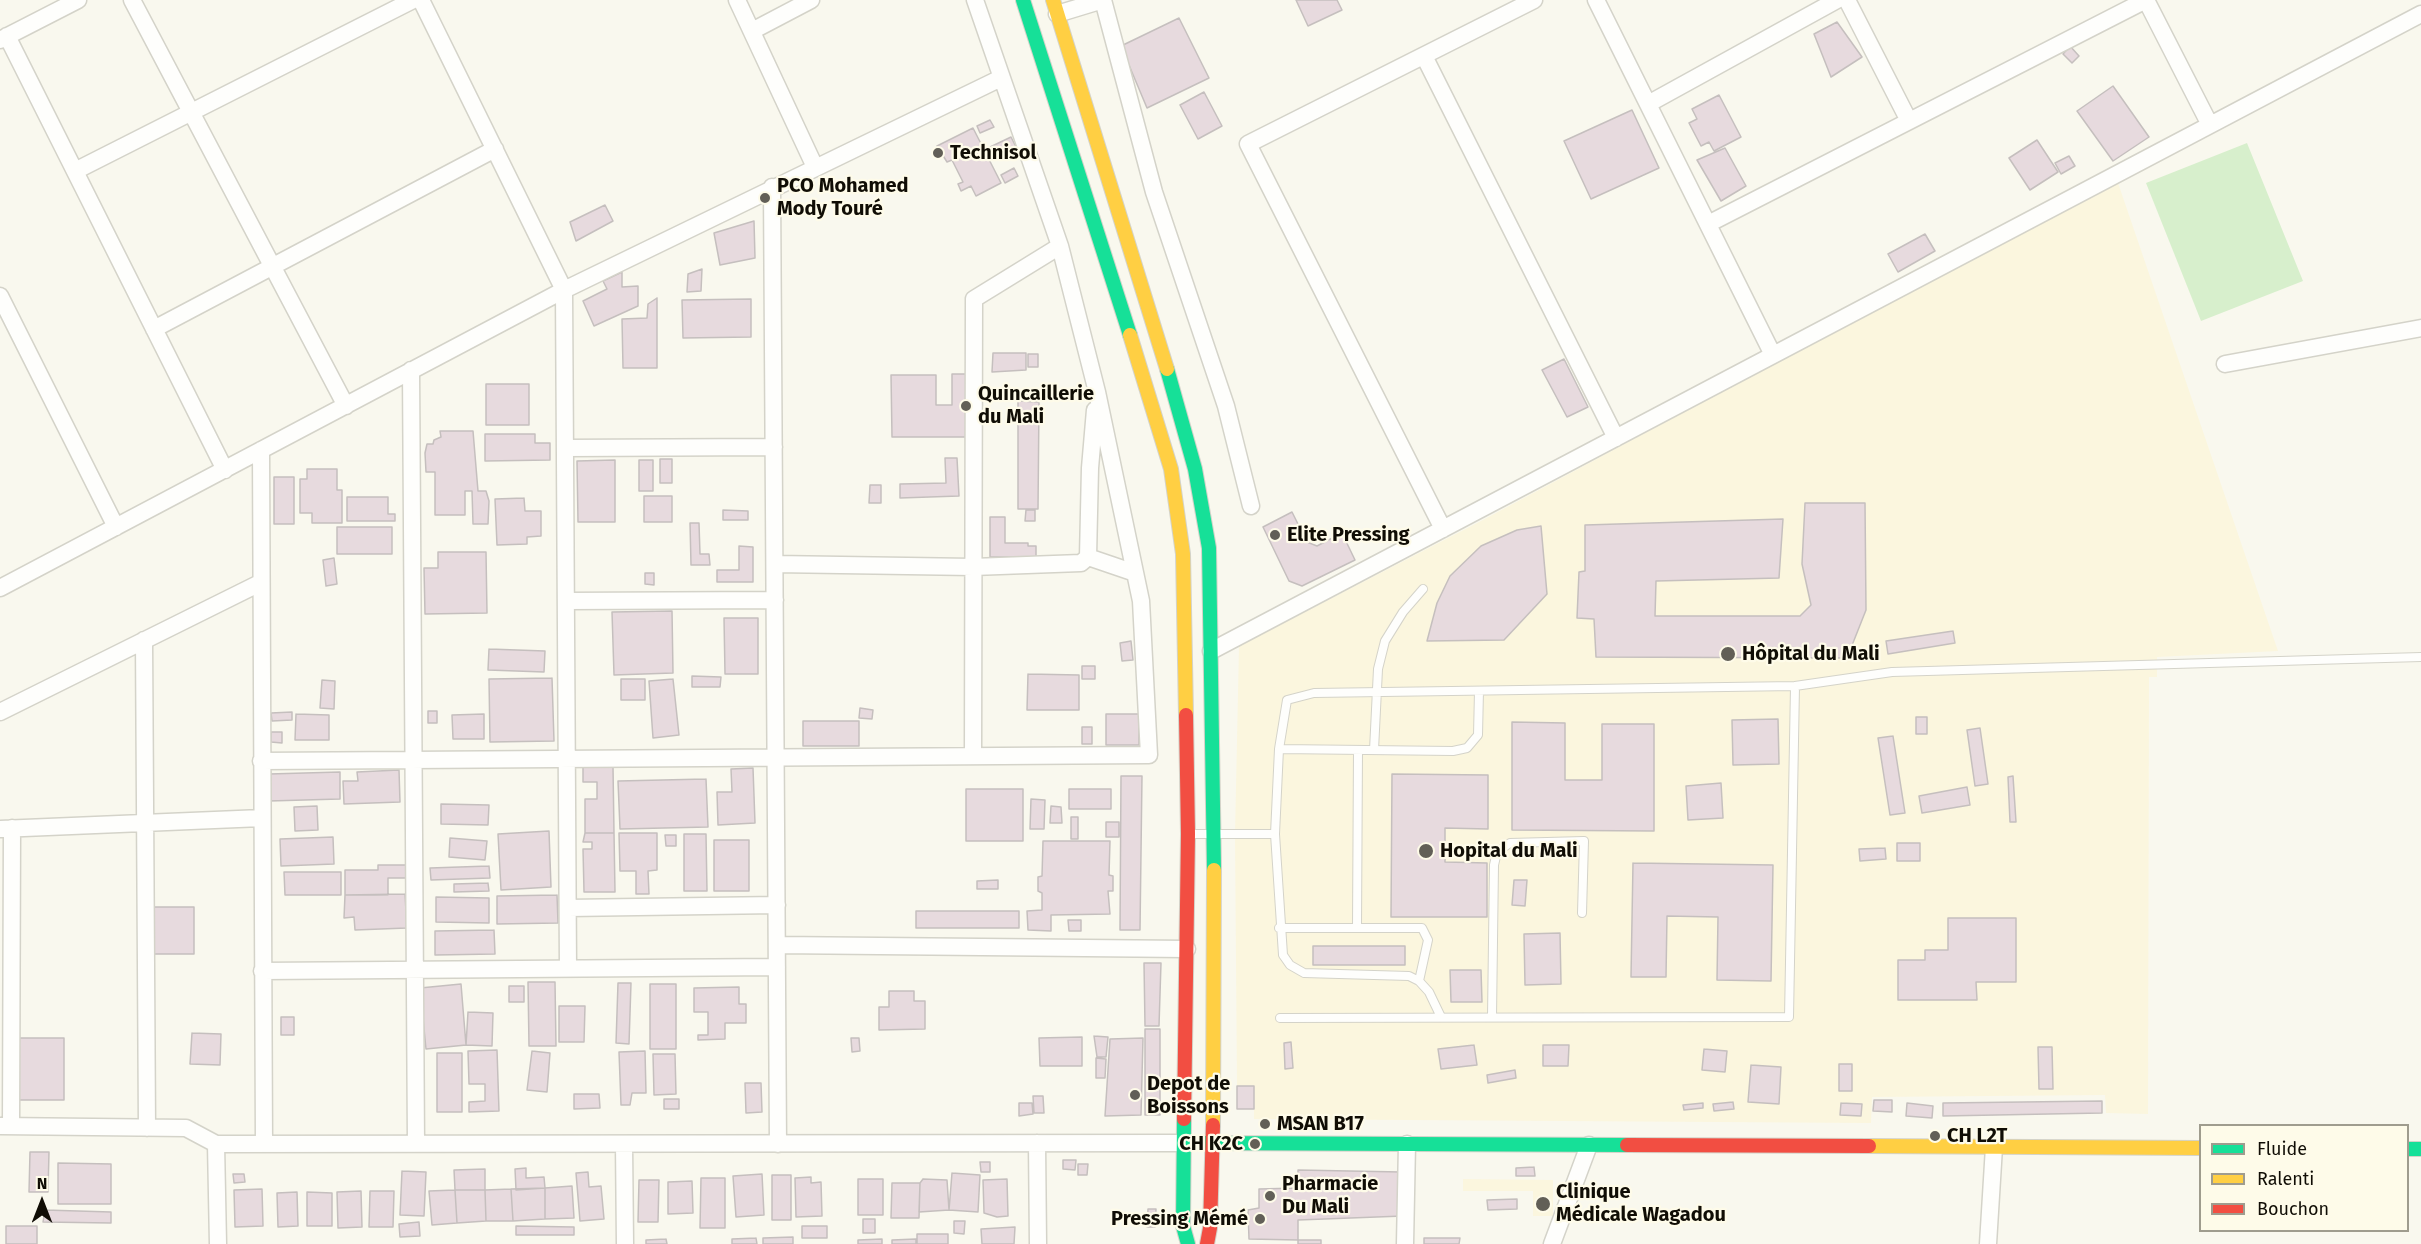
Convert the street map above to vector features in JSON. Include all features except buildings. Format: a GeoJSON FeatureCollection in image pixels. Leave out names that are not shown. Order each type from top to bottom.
{"type":"FeatureCollection","features":[{"type":"Feature","properties":{"kind":"street"},"geometry":{"type":"LineString","coordinates":[[78,0],[4,38],[75,171],[225,470]]}},
{"type":"Feature","properties":{"kind":"street"},"geometry":{"type":"LineString","coordinates":[[132,0],[346,406]]}},
{"type":"Feature","properties":{"kind":"street"},"geometry":{"type":"LineString","coordinates":[[75,171],[413,0]]}},
{"type":"Feature","properties":{"kind":"street"},"geometry":{"type":"LineString","coordinates":[[421,0],[564,290],[568,968]]}},
{"type":"Feature","properties":{"kind":"street"},"geometry":{"type":"LineString","coordinates":[[737,0],[815,167]]}},
{"type":"Feature","properties":{"kind":"street"},"geometry":{"type":"LineString","coordinates":[[752,32],[811,0]]}},
{"type":"Feature","properties":{"kind":"street"},"geometry":{"type":"LineString","coordinates":[[261,761],[1149,755],[1141,601],[1097,392],[1060,246],[975,0]]}},
{"type":"Feature","properties":{"kind":"street"},"geometry":{"type":"LineString","coordinates":[[1023,0],[1151,399],[1171,469],[1183,554],[1188,834],[1183,1226],[1188,1244]]}},
{"type":"Feature","properties":{"kind":"street"},"geometry":{"type":"LineString","coordinates":[[1207,1244],[1210,1228],[1213,1143],[1214,834],[1209,548],[1195,469],[1174,390],[1055,7],[1103,0],[1154,192],[1226,406],[1251,507]]}},
{"type":"Feature","properties":{"kind":"street"},"geometry":{"type":"LineString","coordinates":[[1443,529],[1248,144],[1534,0]]}},
{"type":"Feature","properties":{"kind":"street"},"geometry":{"type":"LineString","coordinates":[[1596,0],[1773,355]]}},
{"type":"Feature","properties":{"kind":"street"},"geometry":{"type":"LineString","coordinates":[[1648,104],[1837,0]]}},
{"type":"Feature","properties":{"kind":"street"},"geometry":{"type":"LineString","coordinates":[[1847,0],[1909,121]]}},
{"type":"Feature","properties":{"kind":"street"},"geometry":{"type":"LineString","coordinates":[[1708,224],[2146,0],[2210,125]]}},
{"type":"Feature","properties":{"kind":"street"},"geometry":{"type":"LineString","coordinates":[[1211,651],[2421,14]]}},
{"type":"Feature","properties":{"kind":"street"},"geometry":{"type":"LineString","coordinates":[[1424,56],[1616,438]]}},
{"type":"Feature","properties":{"kind":"street"},"geometry":{"type":"LineString","coordinates":[[0,586],[225,470],[564,290],[772,187],[1001,78]]}},
{"type":"Feature","properties":{"kind":"street"},"geometry":{"type":"LineString","coordinates":[[154,329],[495,149]]}},
{"type":"Feature","properties":{"kind":"street"},"geometry":{"type":"LineString","coordinates":[[772,187],[778,1144]]}},
{"type":"Feature","properties":{"kind":"street"},"geometry":{"type":"LineString","coordinates":[[973,756],[974,299],[1060,246]]}},
{"type":"Feature","properties":{"kind":"street"},"geometry":{"type":"LineString","coordinates":[[0,296],[116,527]]}},
{"type":"Feature","properties":{"kind":"street"},"geometry":{"type":"LineString","coordinates":[[2225,364],[2421,328]]}},
{"type":"Feature","properties":{"kind":"street"},"geometry":{"type":"LineString","coordinates":[[411,370],[416,1144]]}},
{"type":"Feature","properties":{"kind":"street"},"geometry":{"type":"LineString","coordinates":[[1088,557],[1090,468],[1097,392]]}},
{"type":"Feature","properties":{"kind":"street"},"geometry":{"type":"LineString","coordinates":[[565,448],[774,447]]}},
{"type":"Feature","properties":{"kind":"street"},"geometry":{"type":"LineString","coordinates":[[261,450],[264,1144]]}},
{"type":"Feature","properties":{"kind":"street"},"geometry":{"type":"LineString","coordinates":[[774,564],[973,567],[1081,562],[1088,557]]}},
{"type":"Feature","properties":{"kind":"street"},"geometry":{"type":"LineString","coordinates":[[1088,557],[1135,573]]}},
{"type":"Feature","properties":{"kind":"street"},"geometry":{"type":"LineString","coordinates":[[0,712],[260,583]]}},
{"type":"Feature","properties":{"kind":"street"},"geometry":{"type":"LineString","coordinates":[[566,601],[774,600]]}},
{"type":"Feature","properties":{"kind":"street"},"geometry":{"type":"LineString","coordinates":[[144,640],[147,1128]]}},
{"type":"Feature","properties":{"kind":"street"},"geometry":{"type":"LineString","coordinates":[[262,818],[6,829],[6,1126],[186,1128],[216,1144],[1213,1143],[2199,1148]]}},
{"type":"Feature","properties":{"kind":"street"},"geometry":{"type":"LineString","coordinates":[[568,908],[777,905]]}},
{"type":"Feature","properties":{"kind":"street"},"geometry":{"type":"LineString","coordinates":[[777,945],[1187,949]]}},
{"type":"Feature","properties":{"kind":"street"},"geometry":{"type":"LineString","coordinates":[[262,971],[777,966]]}},
{"type":"Feature","properties":{"kind":"street"},"geometry":{"type":"LineString","coordinates":[[1037,1143],[1038,1244]]}},
{"type":"Feature","properties":{"kind":"street"},"geometry":{"type":"LineString","coordinates":[[216,1144],[218,1244]]}},
{"type":"Feature","properties":{"kind":"street"},"geometry":{"type":"LineString","coordinates":[[624,1144],[625,1244]]}},
{"type":"Feature","properties":{"kind":"street"},"geometry":{"type":"LineString","coordinates":[[1405,1244],[1407,1144]]}},
{"type":"Feature","properties":{"kind":"street"},"geometry":{"type":"LineString","coordinates":[[1552,1244],[1589,1145]]}},
{"type":"Feature","properties":{"kind":"street"},"geometry":{"type":"LineString","coordinates":[[1988,1244],[1994,1147]]}},
{"type":"Feature","properties":{"kind":"lane"},"geometry":{"type":"LineString","coordinates":[[1374,750],[1376,693],[1385,641],[1403,612],[1423,589]]}},
{"type":"Feature","properties":{"kind":"lane"},"geometry":{"type":"LineString","coordinates":[[1441,1017],[1429,993],[1419,981],[1408,976],[1304,973],[1290,965],[1283,955],[1279,928],[1275,834],[1279,749],[1287,700],[1314,693],[1796,686],[1892,672],[2421,657]]}},
{"type":"Feature","properties":{"kind":"lane"},"geometry":{"type":"LineString","coordinates":[[1280,1018],[1790,1017],[1796,686]]}},
{"type":"Feature","properties":{"kind":"lane"},"geometry":{"type":"LineString","coordinates":[[1279,749],[1453,751],[1467,748],[1478,735],[1479,691]]}},
{"type":"Feature","properties":{"kind":"lane"},"geometry":{"type":"LineString","coordinates":[[1357,928],[1358,750]]}},
{"type":"Feature","properties":{"kind":"lane"},"geometry":{"type":"LineString","coordinates":[[1188,834],[1275,834]]}},
{"type":"Feature","properties":{"kind":"lane"},"geometry":{"type":"LineString","coordinates":[[1492,1017],[1494,865],[1497,852],[1510,843],[1584,841],[1582,912]]}},
{"type":"Feature","properties":{"kind":"lane"},"geometry":{"type":"LineString","coordinates":[[1279,928],[1422,928],[1428,939],[1419,981]]}},
{"type":"Feature","properties":{"kind":"shaded area","name":"Hôpital du Mali"},"geometry":{"type":"Polygon","coordinates":[[[2117,180],[2278,651],[2157,657],[2157,677],[2149,677],[2148,1114],[2106,1113],[2105,1095],[1872,1097],[1871,1123],[1254,1119],[1254,1086],[1237,1086],[1235,835],[1239,646],[1481,521],[2117,180]]]}},
{"type":"Feature","properties":{"kind":"shaded area","name":"Clinique Médicale Wagadou"},"geometry":{"type":"Polygon","coordinates":[[[1463,1179],[1553,1180],[1553,1216],[1533,1216],[1533,1191],[1463,1191],[1463,1179]]]}},
{"type":"Feature","properties":{"kind":"green space"},"geometry":{"type":"Polygon","coordinates":[[[2247,143],[2303,281],[2201,321],[2146,183],[2247,143]]]}},
{"type":"Feature","properties":{"kind":"traffic: fast"},"geometry":{"type":"LineString","coordinates":[[1023,0],[1130,335]]}},
{"type":"Feature","properties":{"kind":"traffic: fast"},"geometry":{"type":"LineString","coordinates":[[1167,369],[1195,469],[1209,548],[1214,870]]}},
{"type":"Feature","properties":{"kind":"traffic: fast"},"geometry":{"type":"LineString","coordinates":[[1184,1119],[1183,1226],[1188,1244]]}},
{"type":"Feature","properties":{"kind":"traffic: fast"},"geometry":{"type":"LineString","coordinates":[[1198,1143],[1627,1145]]}},
{"type":"Feature","properties":{"kind":"traffic: fast"},"geometry":{"type":"LineString","coordinates":[[2409,1149],[2421,1149]]}},
{"type":"Feature","properties":{"kind":"traffic: slow"},"geometry":{"type":"LineString","coordinates":[[1053,0],[1167,369]]}},
{"type":"Feature","properties":{"kind":"traffic: slow"},"geometry":{"type":"LineString","coordinates":[[1130,335],[1171,469],[1183,554],[1186,715]]}},
{"type":"Feature","properties":{"kind":"traffic: slow"},"geometry":{"type":"LineString","coordinates":[[1213,1125],[1214,870]]}},
{"type":"Feature","properties":{"kind":"traffic: slow"},"geometry":{"type":"LineString","coordinates":[[1869,1146],[2199,1148]]}},
{"type":"Feature","properties":{"kind":"traffic: jam"},"geometry":{"type":"LineString","coordinates":[[1184,1119],[1188,834],[1186,715]]}},
{"type":"Feature","properties":{"kind":"traffic: jam"},"geometry":{"type":"LineString","coordinates":[[1207,1244],[1210,1228],[1213,1125]]}},
{"type":"Feature","properties":{"kind":"traffic: jam"},"geometry":{"type":"LineString","coordinates":[[1627,1145],[1869,1146]]}},
{"type":"Feature","properties":{"kind":"place","name":"Technisol"},"geometry":{"type":"Point","coordinates":[938,153]}},
{"type":"Feature","properties":{"kind":"place","name":"PCO Mohamed Mody Touré"},"geometry":{"type":"Point","coordinates":[765,198]}},
{"type":"Feature","properties":{"kind":"place","name":"Quincaillerie du Mali"},"geometry":{"type":"Point","coordinates":[966,406]}},
{"type":"Feature","properties":{"kind":"place","name":"Elite Pressing"},"geometry":{"type":"Point","coordinates":[1275,535]}},
{"type":"Feature","properties":{"kind":"place","name":"Hôpital du Mali"},"geometry":{"type":"Point","coordinates":[1728,654]}},
{"type":"Feature","properties":{"kind":"place","name":"Hopital du Mali"},"geometry":{"type":"Point","coordinates":[1426,851]}},
{"type":"Feature","properties":{"kind":"place","name":"Depot de Boissons"},"geometry":{"type":"Point","coordinates":[1135,1095]}},
{"type":"Feature","properties":{"kind":"place","name":"MSAN B17"},"geometry":{"type":"Point","coordinates":[1265,1124]}},
{"type":"Feature","properties":{"kind":"place","name":"CH L2T"},"geometry":{"type":"Point","coordinates":[1935,1136]}},
{"type":"Feature","properties":{"kind":"place","name":"CH K2C"},"geometry":{"type":"Point","coordinates":[1255,1144]}},
{"type":"Feature","properties":{"kind":"place","name":"Pharmacie Du Mali"},"geometry":{"type":"Point","coordinates":[1270,1196]}},
{"type":"Feature","properties":{"kind":"place","name":"Clinique Médicale Wagadou"},"geometry":{"type":"Point","coordinates":[1543,1204]}},
{"type":"Feature","properties":{"kind":"place","name":"Pressing Mémé"},"geometry":{"type":"Point","coordinates":[1260,1219]}}]}
